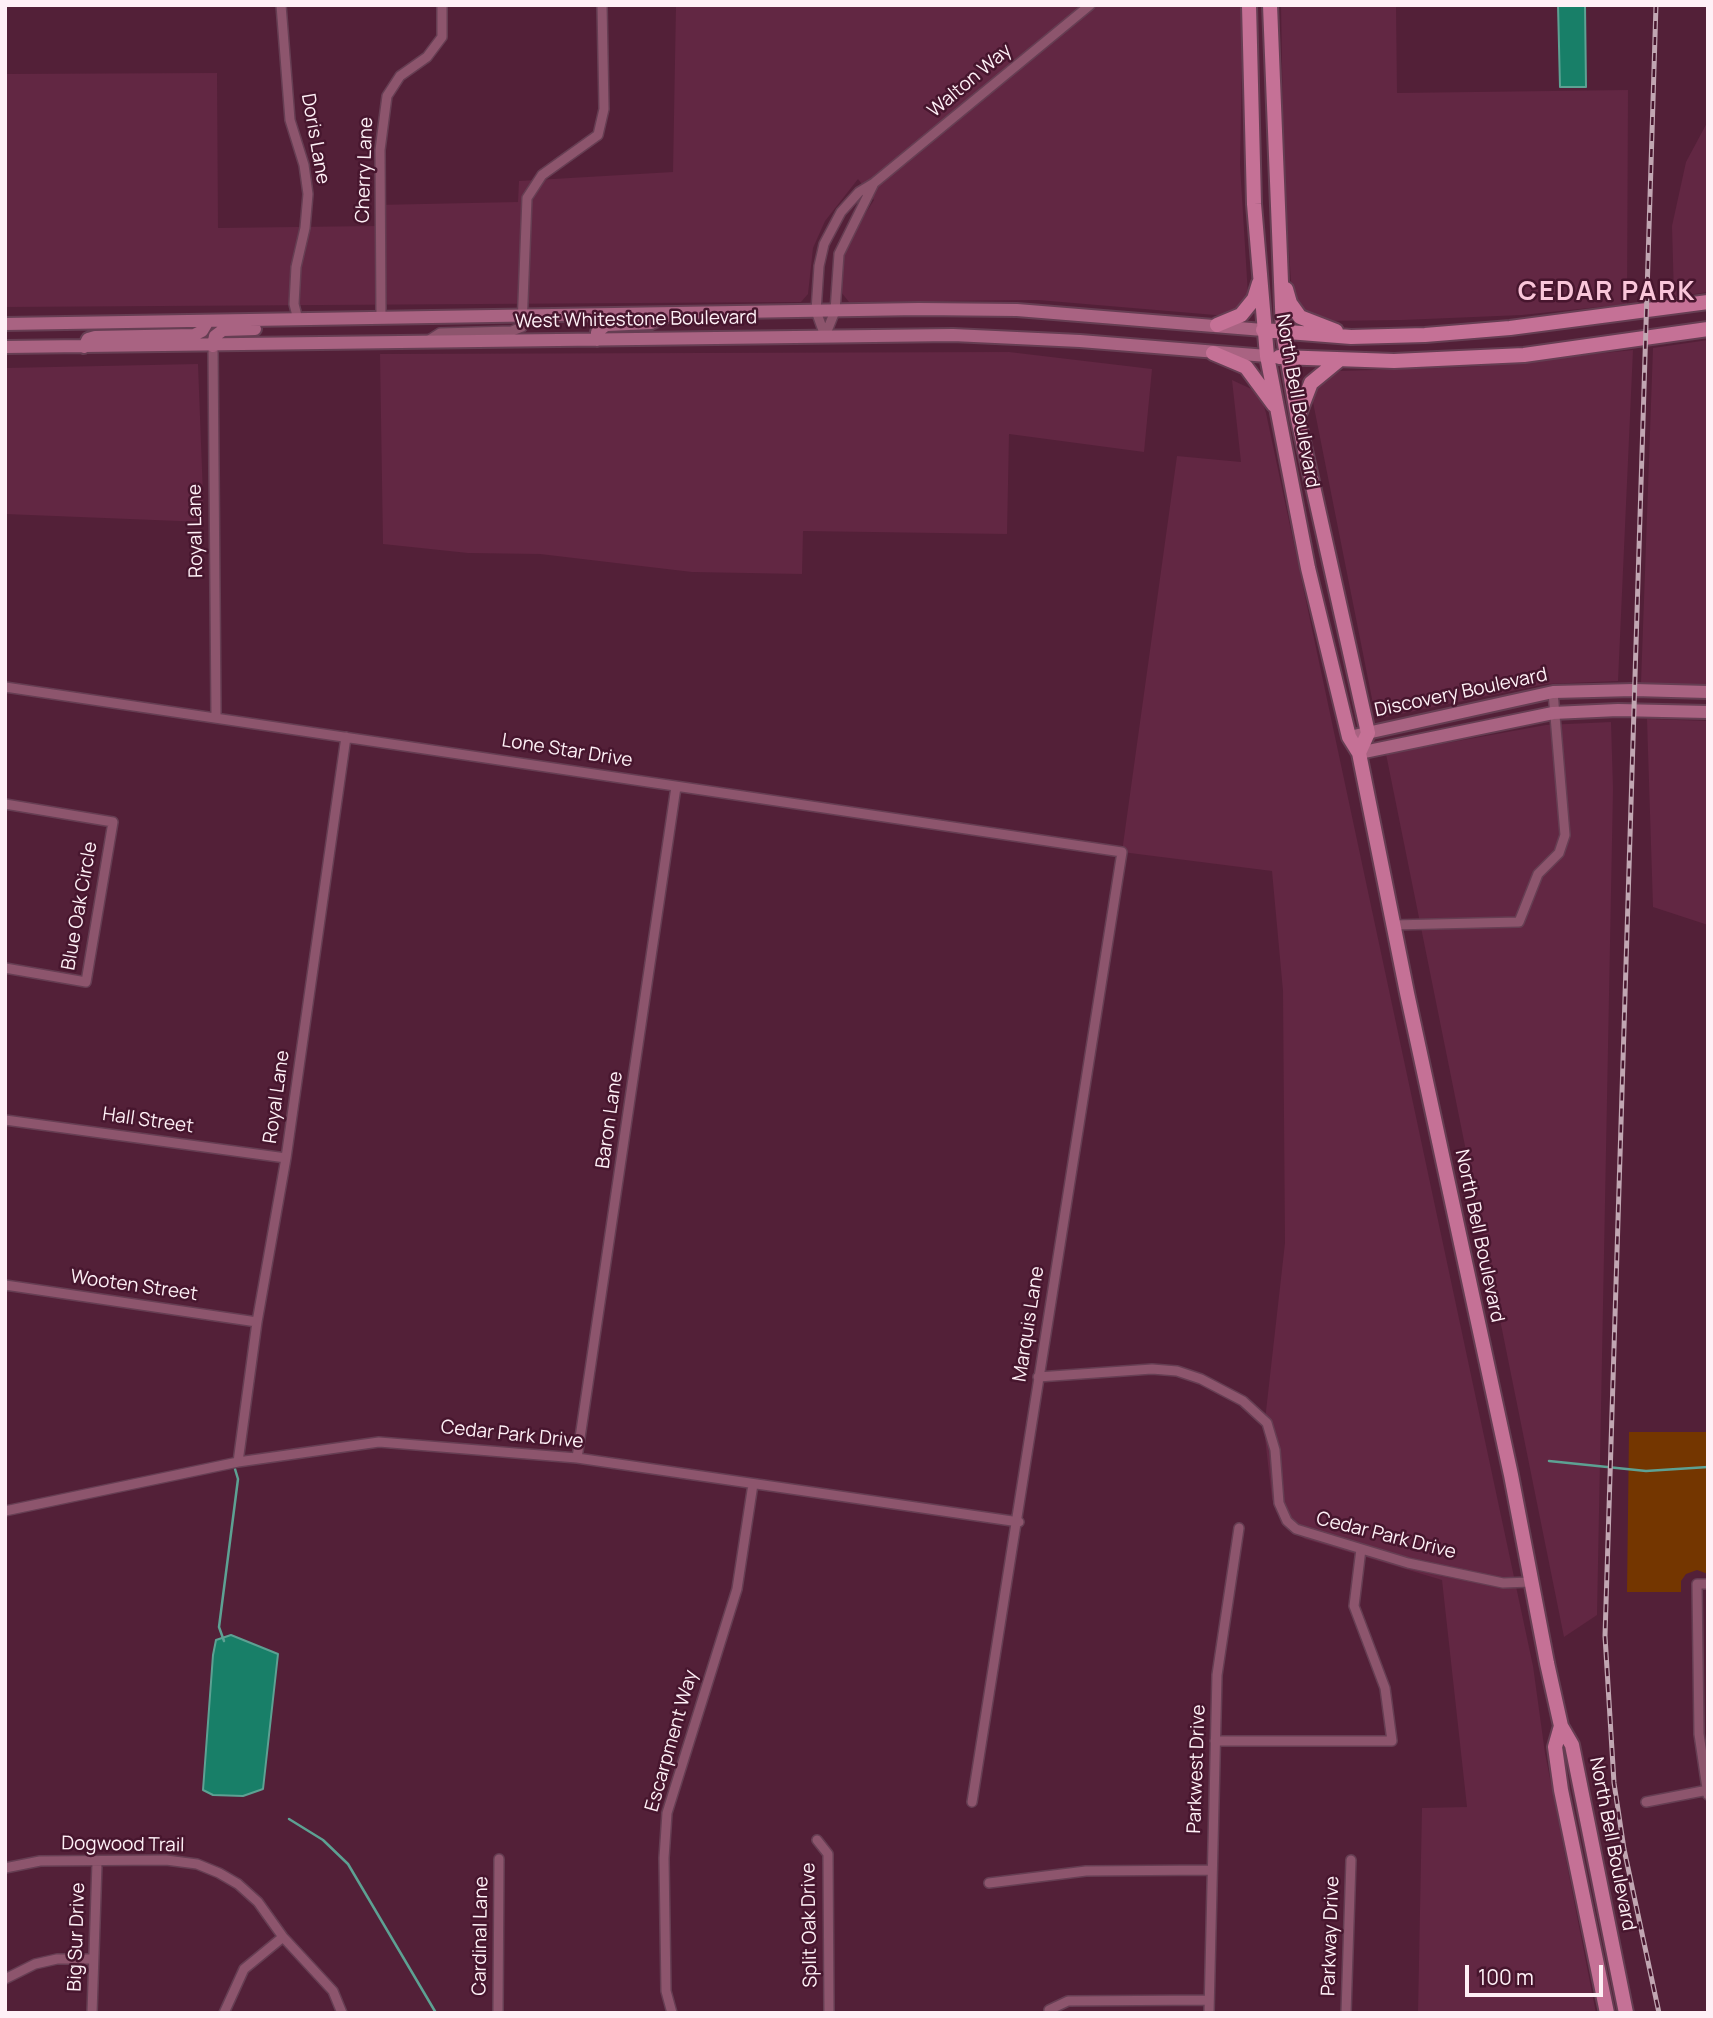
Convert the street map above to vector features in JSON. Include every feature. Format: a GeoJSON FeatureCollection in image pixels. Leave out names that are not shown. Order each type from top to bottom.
{"type":"FeatureCollection","features":[{"type":"Feature","properties":{"kind":"main road","name":"North Bell Boulevard"},"geometry":{"type":"LineString","coordinates":[[1249,5],[1253,172],[1267,356],[1308,568],[1349,737],[1359,753],[1393,925],[1465,1252],[1560,1727],[1572,1745],[1626,2013]]}},
{"type":"Feature","properties":{"kind":"main road","name":"North Bell Boulevard"},"geometry":{"type":"LineString","coordinates":[[1270,5],[1283,332],[1298,419],[1368,733]]}},
{"type":"Feature","properties":{"kind":"main road"},"geometry":{"type":"LineString","coordinates":[[1280,266],[1290,303],[1300,317],[1350,337]]}},
{"type":"Feature","properties":{"kind":"main road"},"geometry":{"type":"LineString","coordinates":[[1217,325],[1241,315],[1254,299],[1260,279]]}},
{"type":"Feature","properties":{"kind":"main road"},"geometry":{"type":"LineString","coordinates":[[1263,330],[1350,337],[1510,328],[1708,302]]}},
{"type":"Feature","properties":{"kind":"main road","name":"West Whitestone Boulevard"},"geometry":{"type":"LineString","coordinates":[[5,324],[337,320],[683,311],[1017,310],[1263,330]]}},
{"type":"Feature","properties":{"kind":"main road"},"geometry":{"type":"LineString","coordinates":[[597,340],[597,332],[606,324],[652,323],[683,311]]}},
{"type":"Feature","properties":{"kind":"main road"},"geometry":{"type":"LineString","coordinates":[[213,346],[215,336],[223,330],[324,328],[337,320]]}},
{"type":"Feature","properties":{"kind":"main road"},"geometry":{"type":"LineString","coordinates":[[84,347],[88,339],[95,337],[194,335],[202,331],[208,321]]}},
{"type":"Feature","properties":{"kind":"main road"},"geometry":{"type":"LineString","coordinates":[[1267,356],[1394,362],[1524,355],[1708,329]]}},
{"type":"Feature","properties":{"kind":"main road","name":"West Whitestone Boulevard"},"geometry":{"type":"LineString","coordinates":[[5,347],[1006,336],[1267,356]]}},
{"type":"Feature","properties":{"kind":"main road"},"geometry":{"type":"LineString","coordinates":[[1213,353],[1246,367],[1278,410]]}},
{"type":"Feature","properties":{"kind":"main road"},"geometry":{"type":"LineString","coordinates":[[1298,419],[1311,383],[1339,360]]}},
{"type":"Feature","properties":{"kind":"main road","name":"Discovery Boulevard"},"geometry":{"type":"LineString","coordinates":[[1349,737],[1553,692],[1708,692]]}},
{"type":"Feature","properties":{"kind":"main road","name":"Discovery Boulevard"},"geometry":{"type":"LineString","coordinates":[[1359,753],[1553,713],[1618,709],[1708,712]]}},
{"type":"Feature","properties":{"kind":"main road"},"geometry":{"type":"LineString","coordinates":[[1359,753],[1368,733]]}},
{"type":"Feature","properties":{"kind":"main road","name":"North Bell Boulevard"},"geometry":{"type":"LineString","coordinates":[[1560,1727],[1555,1747],[1561,1790],[1607,2013]]}},
{"type":"Feature","properties":{"kind":"street","name":"Doris Lane"},"geometry":{"type":"LineString","coordinates":[[281,5],[290,120],[304,165],[308,194],[305,229],[296,267],[294,304],[298,320]]}},
{"type":"Feature","properties":{"kind":"street","name":"Cherry Lane"},"geometry":{"type":"LineString","coordinates":[[381,317],[380,150],[387,96],[400,76],[427,57],[442,37],[442,5]]}},
{"type":"Feature","properties":{"kind":"street"},"geometry":{"type":"LineString","coordinates":[[427,341],[440,333],[512,331],[522,327],[525,314],[527,198],[542,175],[598,135],[604,109],[602,5]]}},
{"type":"Feature","properties":{"kind":"street","name":"Walton Way"},"geometry":{"type":"LineString","coordinates":[[825,336],[816,311],[819,266],[834,221],[859,192],[874,183],[1090,5]]}},
{"type":"Feature","properties":{"kind":"street","name":"Walton Way"},"geometry":{"type":"LineString","coordinates":[[825,336],[835,311],[839,254],[874,183]]}},
{"type":"Feature","properties":{"kind":"street","name":"Royal Lane"},"geometry":{"type":"LineString","coordinates":[[213,346],[216,716]]}},
{"type":"Feature","properties":{"kind":"street","name":"Lone Star Drive"},"geometry":{"type":"LineString","coordinates":[[5,688],[216,716],[1122,852]]}},
{"type":"Feature","properties":{"kind":"street"},"geometry":{"type":"LineString","coordinates":[[1393,925],[1519,922],[1538,874],[1559,853],[1565,835],[1563,781],[1553,713],[1553,692]]}},
{"type":"Feature","properties":{"kind":"street","name":"Royal Lane"},"geometry":{"type":"LineString","coordinates":[[239,1462],[257,1322],[286,1158],[346,737]]}},
{"type":"Feature","properties":{"kind":"street","name":"Baron Lane"},"geometry":{"type":"LineString","coordinates":[[578,1458],[676,787]]}},
{"type":"Feature","properties":{"kind":"street","name":"Blue Oak Circle"},"geometry":{"type":"LineString","coordinates":[[5,804],[113,822],[86,982],[5,968]]}},
{"type":"Feature","properties":{"kind":"street","name":"Marquis Lane"},"geometry":{"type":"LineString","coordinates":[[972,1802],[1019,1522],[1038,1377],[1122,852]]}},
{"type":"Feature","properties":{"kind":"street","name":"Hall Street"},"geometry":{"type":"LineString","coordinates":[[5,1120],[286,1158]]}},
{"type":"Feature","properties":{"kind":"street","name":"Wooten Street"},"geometry":{"type":"LineString","coordinates":[[5,1285],[257,1322]]}},
{"type":"Feature","properties":{"kind":"street","name":"Cedar Park Drive"},"geometry":{"type":"LineString","coordinates":[[1038,1377],[1152,1369],[1177,1371],[1223,1389],[1243,1401],[1267,1423],[1275,1450],[1279,1503],[1287,1521],[1307,1534],[1503,1583],[1531,1581]]}},
{"type":"Feature","properties":{"kind":"street","name":"Cedar Park Drive"},"geometry":{"type":"LineString","coordinates":[[5,1511],[303,1450],[379,1442],[578,1458],[1019,1522]]}},
{"type":"Feature","properties":{"kind":"street","name":"Escarpment Way"},"geometry":{"type":"LineString","coordinates":[[672,2013],[666,1991],[664,1858],[667,1813],[737,1589],[753,1484]]}},
{"type":"Feature","properties":{"kind":"street","name":"Parkwest Drive"},"geometry":{"type":"LineString","coordinates":[[1209,2013],[1215,1741],[1221,1637],[1239,1528]]}},
{"type":"Feature","properties":{"kind":"street"},"geometry":{"type":"LineString","coordinates":[[1215,1741],[1392,1741],[1385,1688],[1354,1606],[1361,1549]]}},
{"type":"Feature","properties":{"kind":"street"},"geometry":{"type":"LineString","coordinates":[[1646,1802],[1707,1792],[1699,1734],[1697,1584],[1708,1584]]}},
{"type":"Feature","properties":{"kind":"street","name":"Split Oak Drive"},"geometry":{"type":"LineString","coordinates":[[817,1840],[828,1854],[829,2013]]}},
{"type":"Feature","properties":{"kind":"street","name":"Cardinal Lane"},"geometry":{"type":"LineString","coordinates":[[498,2013],[499,1859]]}},
{"type":"Feature","properties":{"kind":"street","name":"Dogwood Trail"},"geometry":{"type":"LineString","coordinates":[[5,1868],[40,1861],[97,1863],[166,1860],[197,1864],[238,1884],[258,1902],[283,1937],[333,1991],[342,2013]]}},
{"type":"Feature","properties":{"kind":"street","name":"Parkway Drive"},"geometry":{"type":"LineString","coordinates":[[1346,2013],[1351,1860]]}},
{"type":"Feature","properties":{"kind":"street","name":"Big Sur Drive"},"geometry":{"type":"LineString","coordinates":[[92,2013],[97,1863]]}},
{"type":"Feature","properties":{"kind":"street"},"geometry":{"type":"LineString","coordinates":[[989,1883],[1086,1871],[1212,1870]]}},
{"type":"Feature","properties":{"kind":"street"},"geometry":{"type":"LineString","coordinates":[[224,2013],[244,1969],[283,1937]]}},
{"type":"Feature","properties":{"kind":"street"},"geometry":{"type":"LineString","coordinates":[[5,1979],[35,1964],[57,1959],[92,1959]]}},
{"type":"Feature","properties":{"kind":"street"},"geometry":{"type":"LineString","coordinates":[[1049,2010],[1068,2001],[1209,2000]]}},
{"type":"Feature","properties":{"kind":"shaded area"},"geometry":{"type":"Polygon","coordinates":[[[676,5],[1243,5],[1240,165],[1248,295],[1240,309],[1227,316],[1038,300],[849,302],[841,292],[844,256],[855,230],[874,200],[858,179],[825,221],[813,248],[808,294],[801,302],[5,307],[5,74],[217,73],[218,228],[375,226],[376,205],[518,202],[519,181],[673,172],[676,5]]]}},
{"type":"Feature","properties":{"kind":"shaded area"},"geometry":{"type":"Polygon","coordinates":[[[1281,5],[1396,5],[1397,93],[1628,90],[1627,304],[1522,315],[1402,320],[1321,321],[1303,313],[1292,296],[1284,177],[1281,5]]]}},
{"type":"Feature","properties":{"kind":"shaded area"},"geometry":{"type":"Polygon","coordinates":[[[1558,5],[1585,5],[1586,87],[1560,87],[1558,5]]]}},
{"type":"Feature","properties":{"kind":"shaded area"},"geometry":{"type":"Polygon","coordinates":[[[1708,121],[1708,292],[1674,297],[1672,226],[1686,162],[1708,121]]]}},
{"type":"Feature","properties":{"kind":"shaded area"},"geometry":{"type":"Polygon","coordinates":[[[1708,340],[1708,685],[1641,683],[1653,348],[1708,340]]]}},
{"type":"Feature","properties":{"kind":"shaded area"},"geometry":{"type":"Polygon","coordinates":[[[1633,350],[1618,681],[1546,684],[1376,719],[1311,392],[1324,379],[1340,371],[1471,367],[1633,350]]]}},
{"type":"Feature","properties":{"kind":"shaded area"},"geometry":{"type":"Polygon","coordinates":[[[1009,352],[1152,369],[1144,452],[1009,434],[1007,534],[803,531],[802,574],[692,572],[540,554],[468,553],[383,544],[380,354],[1009,352]]]}},
{"type":"Feature","properties":{"kind":"shaded area"},"geometry":{"type":"Polygon","coordinates":[[[198,364],[204,522],[5,514],[5,368],[198,364]]]}},
{"type":"Feature","properties":{"kind":"shaded area"},"geometry":{"type":"Polygon","coordinates":[[[1232,380],[1260,393],[1266,413],[1533,1666],[1545,1753],[1596,2013],[1418,2013],[1422,1808],[1467,1807],[1442,1580],[1305,1539],[1282,1524],[1272,1499],[1264,1429],[1285,1243],[1283,991],[1272,871],[1122,852],[1177,456],[1241,462],[1232,380]]]}},
{"type":"Feature","properties":{"kind":"shaded area"},"geometry":{"type":"Polygon","coordinates":[[[1647,719],[1708,721],[1708,925],[1653,907],[1647,719]]]}},
{"type":"Feature","properties":{"kind":"shaded area"},"geometry":{"type":"Polygon","coordinates":[[[1611,722],[1613,789],[1597,1615],[1564,1637],[1386,754],[1546,725],[1611,722]]]}},
{"type":"Feature","properties":{"kind":"shaded area"},"geometry":{"type":"Polygon","coordinates":[[[1629,1432],[1708,1432],[1708,1574],[1697,1570],[1686,1574],[1681,1581],[1681,1592],[1627,1592],[1629,1432]]]}},
{"type":"Feature","properties":{"kind":"shaded area"},"geometry":{"type":"Polygon","coordinates":[[[231,1635],[278,1654],[263,1789],[243,1796],[213,1795],[203,1790],[213,1655],[216,1640],[231,1635]]]}},
{"type":"Feature","properties":{"kind":"waterway"},"geometry":{"type":"LineString","coordinates":[[1549,1461],[1646,1471],[1708,1467]]}},
{"type":"Feature","properties":{"kind":"waterway"},"geometry":{"type":"LineString","coordinates":[[224,1641],[219,1627],[238,1479],[235,1469]]}},
{"type":"Feature","properties":{"kind":"waterway"},"geometry":{"type":"LineString","coordinates":[[289,1819],[323,1840],[348,1864],[436,2013]]}},
{"type":"Feature","properties":{"kind":"railway"},"geometry":{"type":"LineString","coordinates":[[1656,5],[1605,1636],[1614,1783],[1624,1849],[1659,2013]]}},
{"type":"Feature","properties":{"kind":"district","name":"CEDAR PARK"},"geometry":{"type":"Point","coordinates":[1607,293]}}]}
